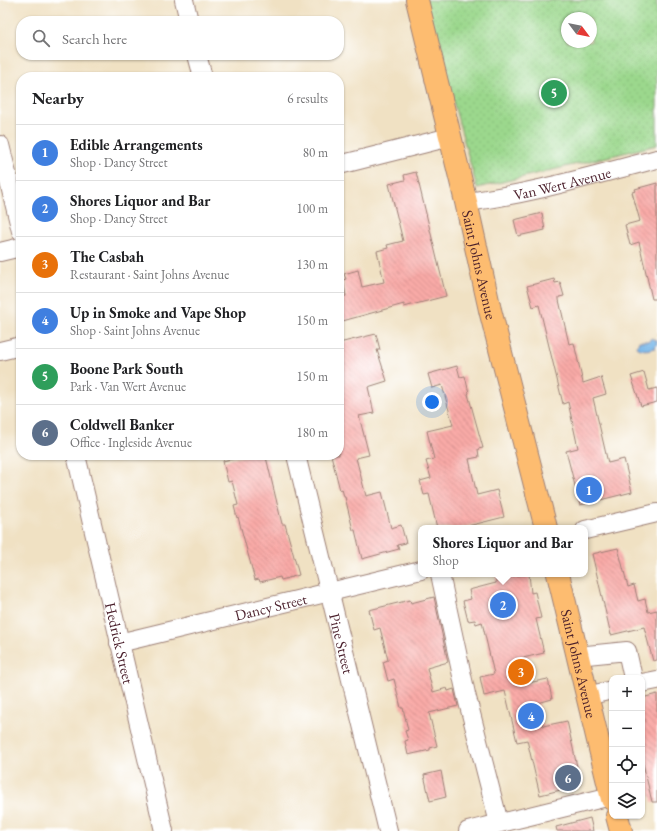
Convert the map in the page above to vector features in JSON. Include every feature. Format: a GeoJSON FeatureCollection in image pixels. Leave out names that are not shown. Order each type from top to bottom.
{"type":"FeatureCollection","features":[{"type":"Feature","properties":{"kind":"main road","name":"Saint Johns Avenue"},"geometry":{"type":"LineString","coordinates":[[417,0],[466,202],[490,310],[545,525]]}},
{"type":"Feature","properties":{"kind":"main road","name":"Saint Johns Avenue"},"geometry":{"type":"LineString","coordinates":[[559,577],[609,787]]}},
{"type":"Feature","properties":{"kind":"main road","name":"Saint Johns Avenue"},"geometry":{"type":"LineString","coordinates":[[617,819],[621,831]]}},
{"type":"Feature","properties":{"kind":"street"},"geometry":{"type":"LineString","coordinates":[[184,0],[188,16]]}},
{"type":"Feature","properties":{"kind":"street"},"geometry":{"type":"LineString","coordinates":[[198,60],[202,72]]}},
{"type":"Feature","properties":{"kind":"street"},"geometry":{"type":"LineString","coordinates":[[344,164],[450,137]]}},
{"type":"Feature","properties":{"kind":"street"},"geometry":{"type":"LineString","coordinates":[[0,145],[16,211]]}},
{"type":"Feature","properties":{"kind":"street","name":"Van Wert Avenue"},"geometry":{"type":"LineString","coordinates":[[466,202],[537,190],[657,160]]}},
{"type":"Feature","properties":{"kind":"street"},"geometry":{"type":"LineString","coordinates":[[0,252],[16,248]]}},
{"type":"Feature","properties":{"kind":"street"},"geometry":{"type":"LineString","coordinates":[[0,350],[16,347]]}},
{"type":"Feature","properties":{"kind":"street","name":"Hedrick Street"},"geometry":{"type":"LineString","coordinates":[[77,460],[164,831]]}},
{"type":"Feature","properties":{"kind":"street","name":"Pine Street"},"geometry":{"type":"LineString","coordinates":[[297,460],[388,831]]}},
{"type":"Feature","properties":{"kind":"street"},"geometry":{"type":"LineString","coordinates":[[588,529],[657,513]]}},
{"type":"Feature","properties":{"kind":"street","name":"Dancy Street"},"geometry":{"type":"LineString","coordinates":[[120,643],[418,571]]}},
{"type":"Feature","properties":{"kind":"street"},"geometry":{"type":"LineString","coordinates":[[441,577],[466,694],[501,826]]}},
{"type":"Feature","properties":{"kind":"street"},"geometry":{"type":"LineString","coordinates":[[577,656],[627,651],[632,675]]}},
{"type":"Feature","properties":{"kind":"street"},"geometry":{"type":"LineString","coordinates":[[645,682],[657,680]]}},
{"type":"Feature","properties":{"kind":"street"},"geometry":{"type":"LineString","coordinates":[[587,696],[609,691]]}},
{"type":"Feature","properties":{"kind":"street"},"geometry":{"type":"LineString","coordinates":[[468,831],[609,805]]}},
{"type":"Feature","properties":{"kind":"green space"},"geometry":{"type":"Polygon","coordinates":[[[425,0],[657,0],[657,145],[477,188],[425,0]]]}},
{"type":"Feature","properties":{"kind":"water"},"geometry":{"type":"Polygon","coordinates":[[[652,338],[657,341],[655,348],[646,350],[637,347],[639,341],[648,341],[652,338]]]}},
{"type":"Feature","properties":{"kind":"building"},"geometry":{"type":"Polygon","coordinates":[[[416,172],[446,296],[404,307],[404,304],[344,321],[344,297],[346,296],[344,280],[346,279],[344,274],[358,270],[362,287],[384,282],[377,251],[388,248],[387,245],[403,241],[389,184],[405,180],[404,175],[416,172]]]}},
{"type":"Feature","properties":{"kind":"building"},"geometry":{"type":"Polygon","coordinates":[[[657,183],[657,299],[652,299],[639,242],[630,245],[625,225],[640,221],[632,192],[636,191],[635,189],[657,183]]]}},
{"type":"Feature","properties":{"kind":"building"},"geometry":{"type":"Polygon","coordinates":[[[542,213],[545,230],[518,236],[514,220],[542,213]]]}},
{"type":"Feature","properties":{"kind":"building"},"geometry":{"type":"Polygon","coordinates":[[[554,279],[555,283],[560,282],[564,296],[559,297],[559,300],[569,344],[574,343],[583,383],[601,377],[606,394],[593,398],[608,463],[624,459],[632,492],[580,505],[566,451],[578,448],[568,402],[563,404],[539,305],[533,307],[527,286],[554,279]]]}},
{"type":"Feature","properties":{"kind":"building"},"geometry":{"type":"Polygon","coordinates":[[[376,334],[380,350],[377,350],[387,381],[368,387],[374,413],[359,416],[369,455],[356,458],[366,496],[382,492],[391,528],[401,525],[406,543],[397,545],[399,549],[362,559],[355,530],[353,530],[342,489],[340,490],[332,460],[344,460],[344,342],[376,334]]]}},
{"type":"Feature","properties":{"kind":"building"},"geometry":{"type":"Polygon","coordinates":[[[457,366],[460,377],[465,376],[468,394],[483,448],[478,449],[479,457],[469,459],[477,495],[497,490],[504,517],[472,525],[436,525],[429,494],[424,495],[420,481],[431,478],[426,461],[434,459],[427,431],[453,425],[442,385],[432,388],[428,374],[457,366]]]}},
{"type":"Feature","properties":{"kind":"building"},"geometry":{"type":"Polygon","coordinates":[[[644,372],[649,390],[657,388],[657,402],[641,406],[631,376],[644,372]]]}},
{"type":"Feature","properties":{"kind":"building"},"geometry":{"type":"Polygon","coordinates":[[[267,460],[282,524],[285,524],[299,575],[281,580],[280,577],[260,582],[259,579],[255,580],[234,506],[238,505],[232,481],[228,482],[223,461],[267,460]]]}},
{"type":"Feature","properties":{"kind":"building"},"geometry":{"type":"Polygon","coordinates":[[[618,548],[628,587],[634,585],[638,601],[645,599],[648,612],[657,610],[657,660],[653,661],[644,627],[611,635],[592,554],[618,548]]]}},
{"type":"Feature","properties":{"kind":"building"},"geometry":{"type":"Polygon","coordinates":[[[496,577],[529,577],[531,593],[535,592],[541,618],[536,619],[544,653],[523,658],[528,683],[548,679],[552,699],[538,703],[543,726],[567,721],[581,785],[540,795],[527,740],[517,742],[505,691],[484,696],[480,677],[494,674],[482,622],[476,624],[475,620],[468,621],[463,601],[471,599],[469,590],[496,583],[496,577]]]}},
{"type":"Feature","properties":{"kind":"building"},"geometry":{"type":"Polygon","coordinates":[[[434,597],[448,662],[427,668],[433,692],[447,688],[448,691],[454,689],[458,706],[429,713],[437,746],[430,748],[430,750],[408,755],[405,741],[408,740],[405,731],[408,730],[403,708],[401,708],[394,679],[388,681],[383,662],[388,660],[380,628],[374,630],[369,610],[410,600],[411,603],[434,597]]]}},
{"type":"Feature","properties":{"kind":"building"},"geometry":{"type":"Polygon","coordinates":[[[657,694],[657,802],[652,802],[645,772],[645,697],[657,694]]]}},
{"type":"Feature","properties":{"kind":"building"},"geometry":{"type":"Polygon","coordinates":[[[441,771],[446,797],[430,801],[424,775],[441,771]]]}},
{"type":"Feature","properties":{"kind":"building"},"geometry":{"type":"Polygon","coordinates":[[[590,818],[593,831],[557,831],[556,827],[590,818]]]}},
{"type":"Feature","properties":{"kind":"place","name":"Boone Park South"},"geometry":{"type":"Point","coordinates":[554,93]}},
{"type":"Feature","properties":{"kind":"place","name":"Edible Arrangements"},"geometry":{"type":"Point","coordinates":[589,490]}},
{"type":"Feature","properties":{"kind":"place","name":"Shores Liquor and Bar"},"geometry":{"type":"Point","coordinates":[503,605]}},
{"type":"Feature","properties":{"kind":"place","name":"The Casbah"},"geometry":{"type":"Point","coordinates":[521,672]}},
{"type":"Feature","properties":{"kind":"place","name":"Up in Smoke and Vape Shop"},"geometry":{"type":"Point","coordinates":[531,716]}},
{"type":"Feature","properties":{"kind":"place","name":"Coldwell Banker"},"geometry":{"type":"Point","coordinates":[568,778]}}]}
